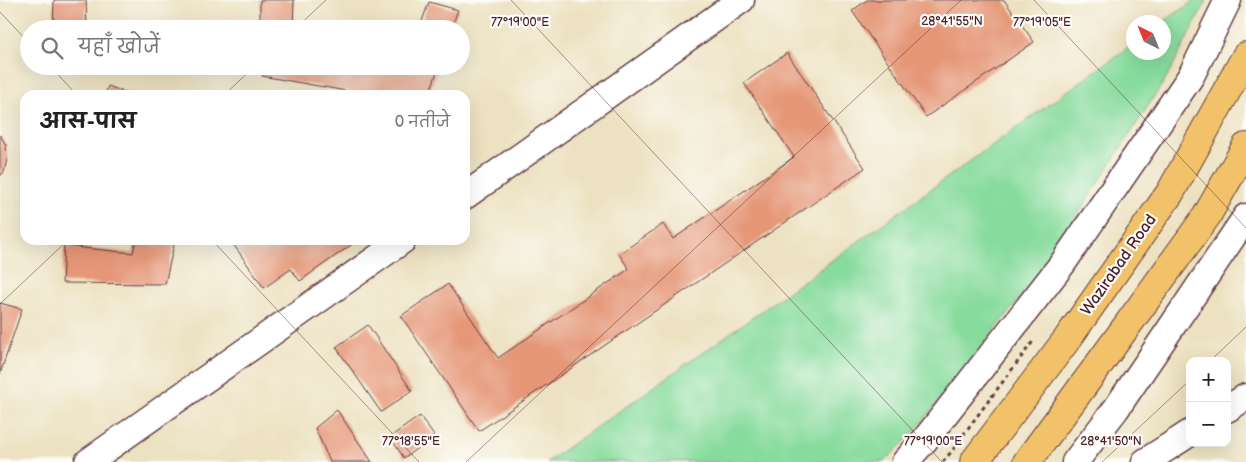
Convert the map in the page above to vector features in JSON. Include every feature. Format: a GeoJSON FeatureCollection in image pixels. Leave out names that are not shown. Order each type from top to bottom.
{"type":"FeatureCollection","features":[{"type":"Feature","properties":{"kind":"highway","name":"Wazirabad Road"},"geometry":{"type":"LineString","coordinates":[[974,462],[1068,338],[1170,193],[1246,56]]}},
{"type":"Feature","properties":{"kind":"highway"},"geometry":{"type":"LineString","coordinates":[[1027,462],[1206,217],[1246,147]]}},
{"type":"Feature","properties":{"kind":"street"},"geometry":{"type":"LineString","coordinates":[[470,192],[741,0]]}},
{"type":"Feature","properties":{"kind":"street"},"geometry":{"type":"LineString","coordinates":[[905,462],[924,441],[1063,263],[1191,76],[1228,0]]}},
{"type":"Feature","properties":{"kind":"street"},"geometry":{"type":"LineString","coordinates":[[1075,462],[1116,409],[1246,217]]}},
{"type":"Feature","properties":{"kind":"street"},"geometry":{"type":"LineString","coordinates":[[88,462],[396,245]]}},
{"type":"Feature","properties":{"kind":"street"},"geometry":{"type":"LineString","coordinates":[[1231,406],[1246,397]]}},
{"type":"Feature","properties":{"kind":"street"},"geometry":{"type":"LineString","coordinates":[[1145,462],[1186,436]]}},
{"type":"Feature","properties":{"kind":"green space"},"geometry":{"type":"Polygon","coordinates":[[[1195,0],[1207,0],[1168,75],[1039,274],[914,432],[884,462],[547,462],[756,315],[1126,49],[1126,60],[1171,60],[1171,16],[1195,0]]]}},
{"type":"Feature","properties":{"kind":"building"},"geometry":{"type":"Polygon","coordinates":[[[54,0],[86,0],[87,20],[53,20],[54,0]]]}},
{"type":"Feature","properties":{"kind":"building"},"geometry":{"type":"Polygon","coordinates":[[[260,0],[294,0],[293,20],[260,20],[260,0]]]}},
{"type":"Feature","properties":{"kind":"building"},"geometry":{"type":"Polygon","coordinates":[[[867,0],[1004,0],[1034,42],[926,117],[852,11],[867,0]]]}},
{"type":"Feature","properties":{"kind":"building"},"geometry":{"type":"Polygon","coordinates":[[[429,2],[458,10],[454,20],[422,20],[429,2]]]}},
{"type":"Feature","properties":{"kind":"building"},"geometry":{"type":"Polygon","coordinates":[[[787,53],[865,168],[479,431],[401,316],[448,284],[498,358],[629,269],[619,254],[663,224],[673,239],[794,157],[744,83],[787,53]]]}},
{"type":"Feature","properties":{"kind":"building"},"geometry":{"type":"Polygon","coordinates":[[[436,75],[431,90],[341,90],[262,76],[436,75]]]}},
{"type":"Feature","properties":{"kind":"building"},"geometry":{"type":"Polygon","coordinates":[[[108,86],[119,90],[107,90],[108,86]]]}},
{"type":"Feature","properties":{"kind":"building"},"geometry":{"type":"Polygon","coordinates":[[[0,135],[6,145],[7,159],[4,172],[0,176],[0,135]]]}},
{"type":"Feature","properties":{"kind":"building"},"geometry":{"type":"Polygon","coordinates":[[[135,245],[174,245],[165,284],[62,283],[64,246],[133,253],[135,245]]]}},
{"type":"Feature","properties":{"kind":"building"},"geometry":{"type":"Polygon","coordinates":[[[234,245],[351,245],[300,281],[291,269],[264,288],[234,245]]]}},
{"type":"Feature","properties":{"kind":"building"},"geometry":{"type":"Polygon","coordinates":[[[0,303],[22,309],[0,374],[0,303]]]}},
{"type":"Feature","properties":{"kind":"building"},"geometry":{"type":"Polygon","coordinates":[[[368,325],[412,391],[381,412],[336,347],[368,325]]]}},
{"type":"Feature","properties":{"kind":"building"},"geometry":{"type":"Polygon","coordinates":[[[337,410],[372,462],[330,462],[315,428],[337,410]]]}},
{"type":"Feature","properties":{"kind":"building"},"geometry":{"type":"Polygon","coordinates":[[[420,416],[434,436],[404,458],[390,437],[420,416]]]}}]}
